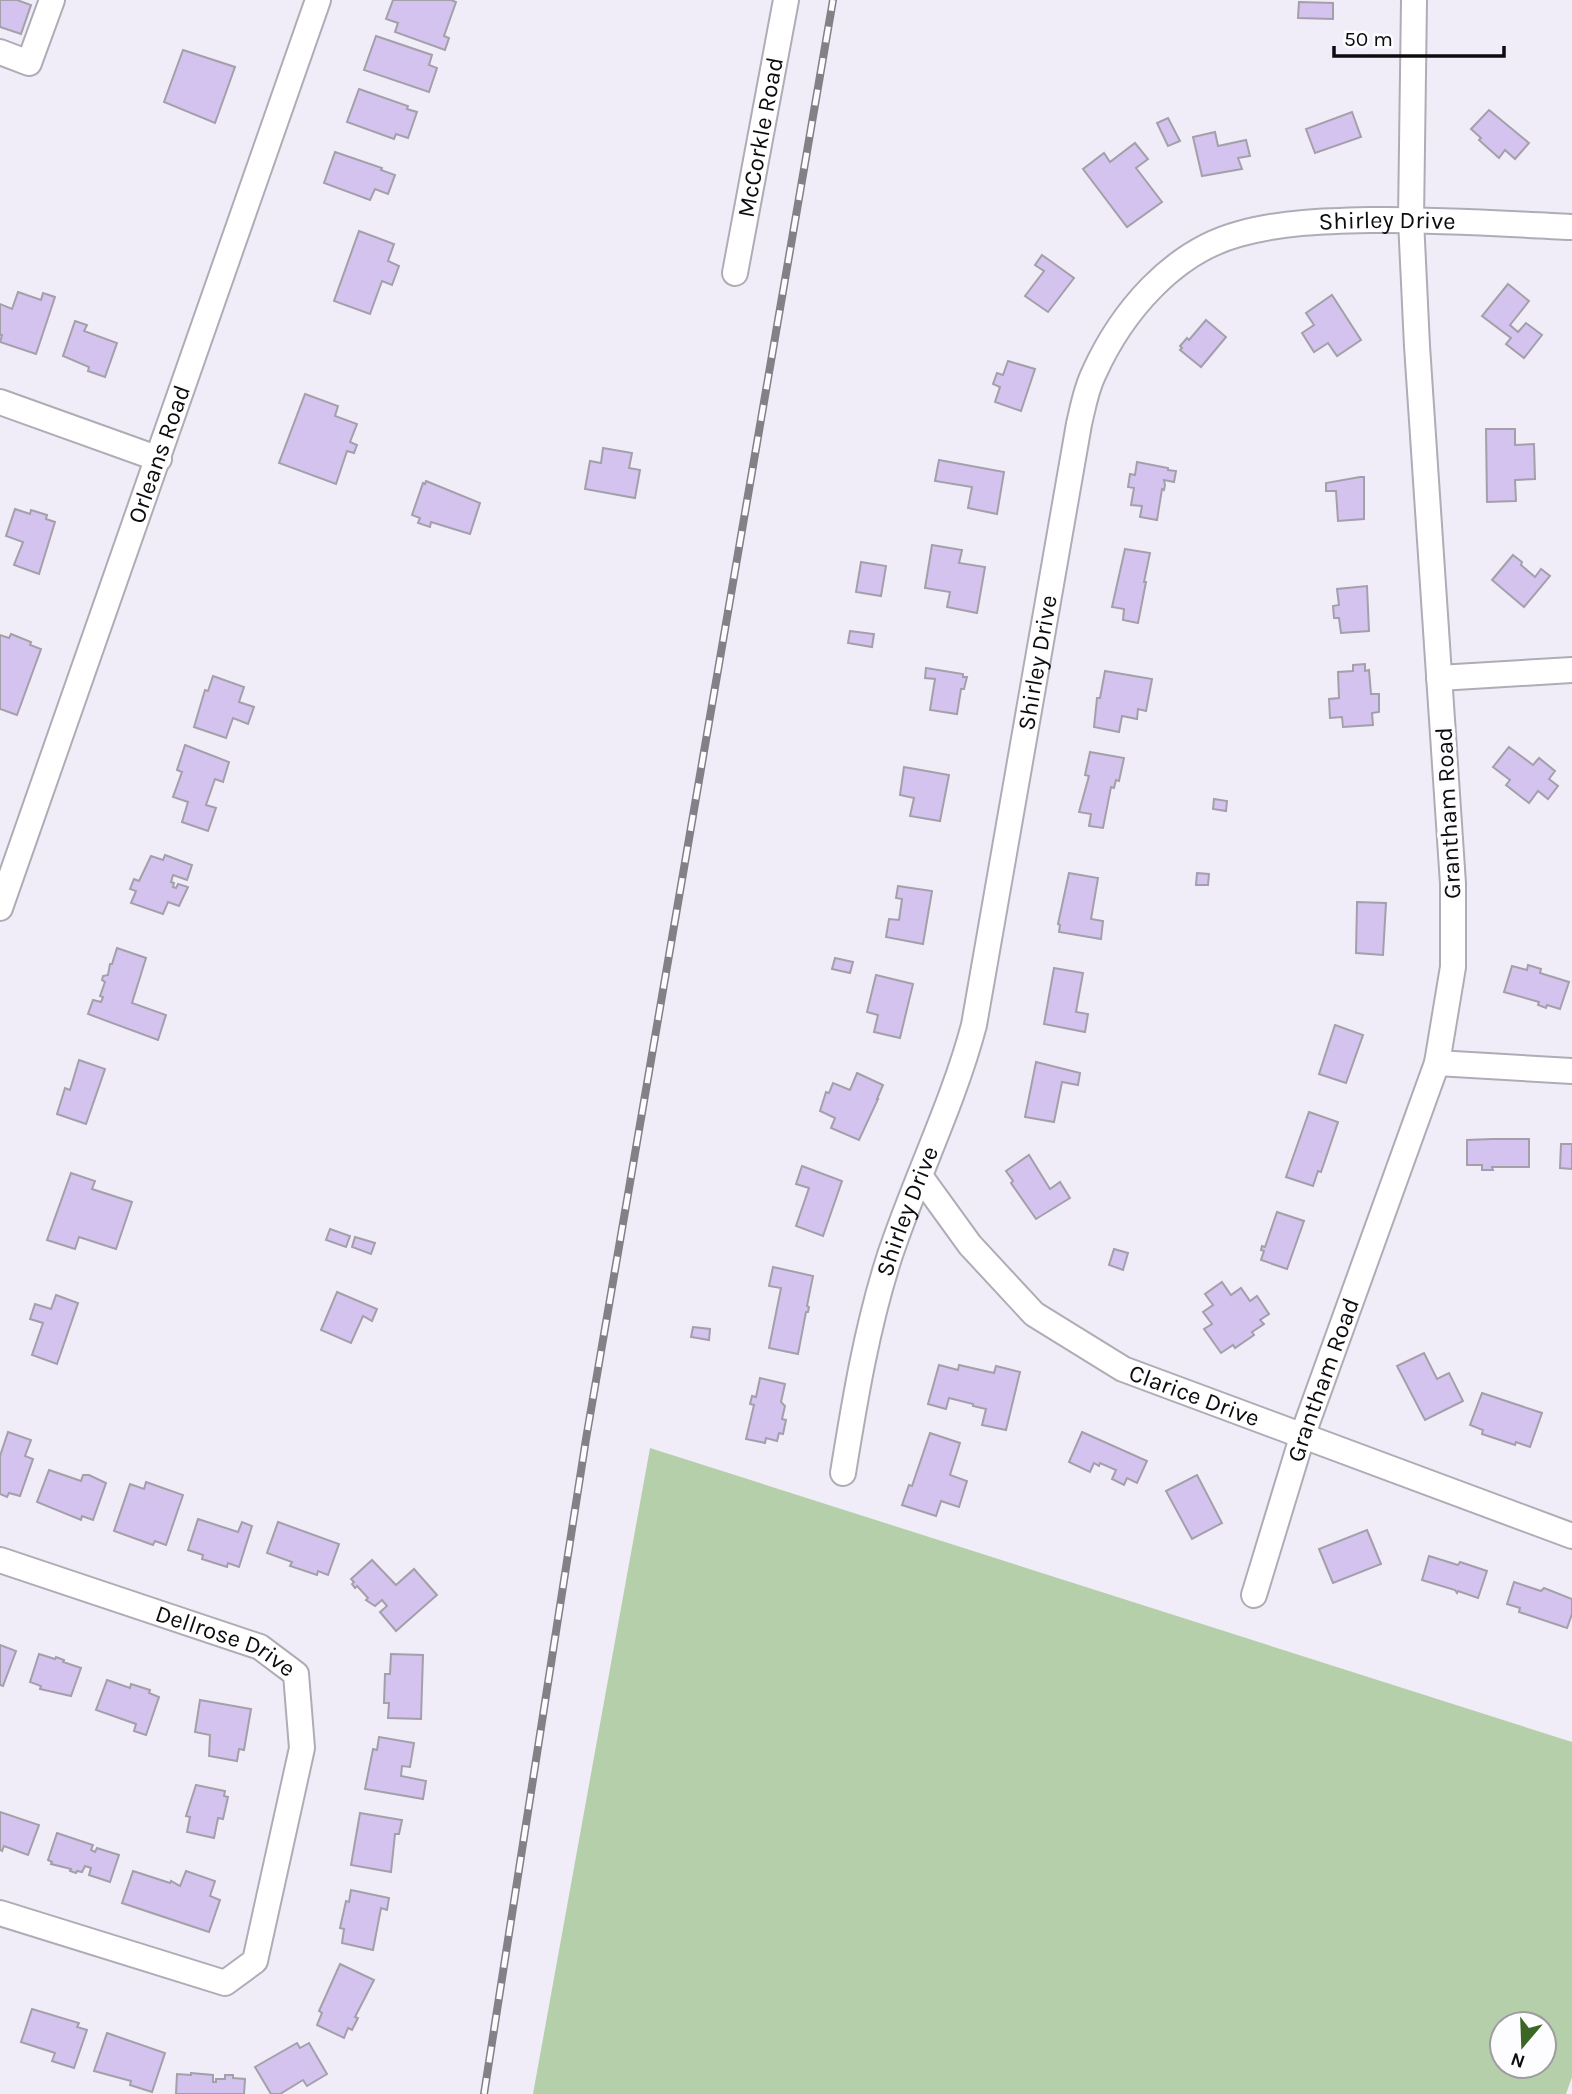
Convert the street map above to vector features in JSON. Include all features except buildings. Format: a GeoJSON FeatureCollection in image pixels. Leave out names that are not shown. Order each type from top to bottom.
{"type":"FeatureCollection","features":[{"type":"Feature","properties":{"kind":"street"},"geometry":{"type":"LineString","coordinates":[[0,52],[29,63],[52,0]]}},
{"type":"Feature","properties":{"kind":"street","name":"Orleans Road"},"geometry":{"type":"LineString","coordinates":[[0,908],[318,0]]}},
{"type":"Feature","properties":{"kind":"street","name":"McCorkle Road"},"geometry":{"type":"LineString","coordinates":[[735,273],[786,0]]}},
{"type":"Feature","properties":{"kind":"street","name":"Grantham Road"},"geometry":{"type":"LineString","coordinates":[[1254,1595],[1303,1434],[1437,1062],[1453,967],[1453,884],[1411,220],[1414,0]]}},
{"type":"Feature","properties":{"kind":"street","name":"Shirley Drive"},"geometry":{"type":"LineString","coordinates":[[843,1473],[859,1373],[878,1297],[890,1256],[960,1077],[974,1025],[1079,424],[1093,375],[1118,327],[1178,263],[1237,234],[1283,224],[1411,220],[1572,227]]}},
{"type":"Feature","properties":{"kind":"street"},"geometry":{"type":"LineString","coordinates":[[0,402],[159,459]]}},
{"type":"Feature","properties":{"kind":"street"},"geometry":{"type":"LineString","coordinates":[[1439,678],[1572,670]]}},
{"type":"Feature","properties":{"kind":"street"},"geometry":{"type":"LineString","coordinates":[[1437,1062],[1572,1071]]}},
{"type":"Feature","properties":{"kind":"street","name":"Clarice Drive"},"geometry":{"type":"LineString","coordinates":[[920,1176],[970,1245],[1034,1314],[1123,1369],[1572,1536]]}},
{"type":"Feature","properties":{"kind":"street","name":"Dellrose Drive"},"geometry":{"type":"LineString","coordinates":[[0,1560],[260,1647],[296,1674],[302,1748],[255,1961],[225,1983],[0,1913]]}},
{"type":"Feature","properties":{"kind":"green space"},"geometry":{"type":"Polygon","coordinates":[[[650,1448],[1572,1742],[1572,2077],[1566,2094],[533,2094],[650,1448]]]}},
{"type":"Feature","properties":{"kind":"railway"},"geometry":{"type":"LineString","coordinates":[[484,2094],[586,1439],[833,0]]}}]}
